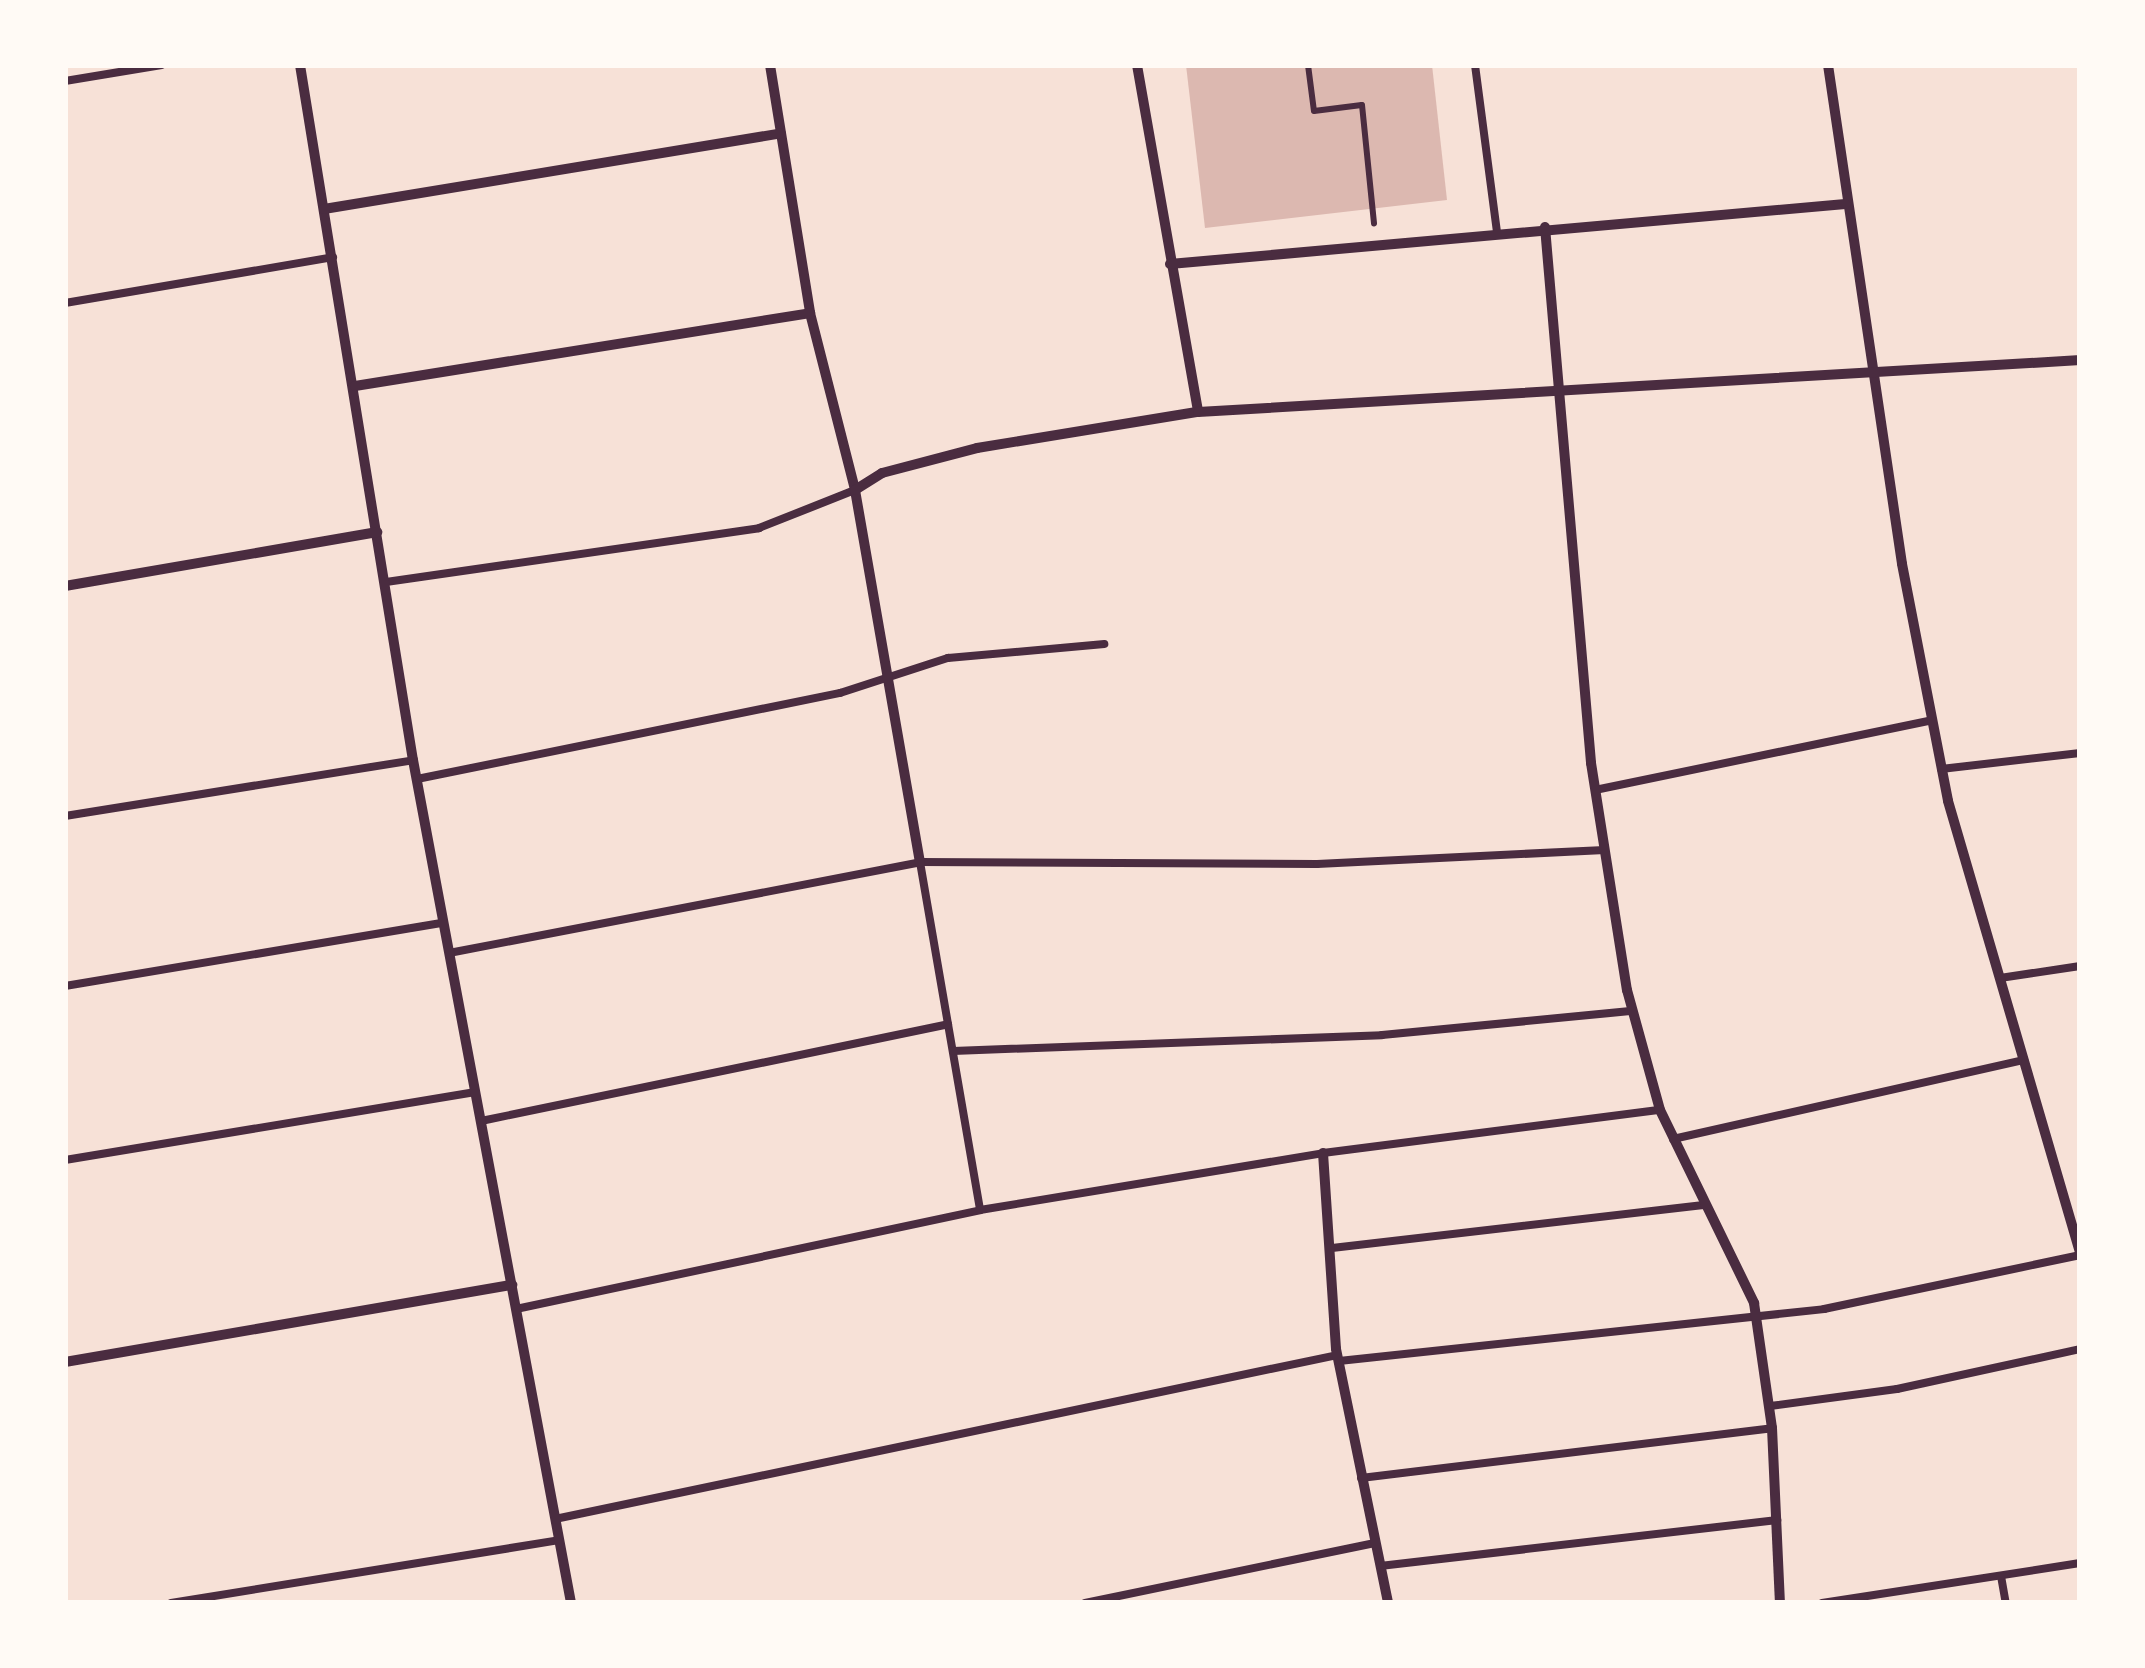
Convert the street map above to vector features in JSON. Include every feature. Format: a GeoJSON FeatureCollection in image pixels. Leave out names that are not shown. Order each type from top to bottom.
{"type":"FeatureCollection","features":[{"type":"Feature","properties":{"kind":"street"},"geometry":{"type":"LineString","coordinates":[[300,65],[413,760],[571,1603]]}},
{"type":"Feature","properties":{"kind":"street"},"geometry":{"type":"LineString","coordinates":[[770,65],[810,314],[855,490],[920,862]]}},
{"type":"Feature","properties":{"kind":"street"},"geometry":{"type":"LineString","coordinates":[[1137,65],[1198,412]]}},
{"type":"Feature","properties":{"kind":"street"},"geometry":{"type":"LineString","coordinates":[[1828,65],[1870,374],[1942,769],[2080,1253]]}},
{"type":"Feature","properties":{"kind":"street"},"geometry":{"type":"LineString","coordinates":[[324,208],[781,133]]}},
{"type":"Feature","properties":{"kind":"street"},"geometry":{"type":"LineString","coordinates":[[1170,264],[1545,227],[1845,204]]}},
{"type":"Feature","properties":{"kind":"street"},"geometry":{"type":"LineString","coordinates":[[1545,227],[1595,790],[1605,850],[1633,1011],[1660,1110],[1757,1318],[1772,1428],[1780,1603]]}},
{"type":"Feature","properties":{"kind":"street"},"geometry":{"type":"LineString","coordinates":[[355,386],[810,314]]}},
{"type":"Feature","properties":{"kind":"street"},"geometry":{"type":"LineString","coordinates":[[855,490],[882,473],[977,448],[1198,412],[2080,360]]}},
{"type":"Feature","properties":{"kind":"street"},"geometry":{"type":"LineString","coordinates":[[65,586],[377,532]]}},
{"type":"Feature","properties":{"kind":"street"},"geometry":{"type":"LineString","coordinates":[[1323,1153],[1338,1358],[1388,1603]]}},
{"type":"Feature","properties":{"kind":"street"},"geometry":{"type":"LineString","coordinates":[[65,1362],[512,1285]]}},
{"type":"Feature","properties":{"kind":"lane"},"geometry":{"type":"LineString","coordinates":[[65,81],[162,65]]}},
{"type":"Feature","properties":{"kind":"lane"},"geometry":{"type":"LineString","coordinates":[[1475,65],[1498,232]]}},
{"type":"Feature","properties":{"kind":"lane"},"geometry":{"type":"LineString","coordinates":[[65,303],[333,257]]}},
{"type":"Feature","properties":{"kind":"lane"},"geometry":{"type":"LineString","coordinates":[[386,582],[759,528],[855,490]]}},
{"type":"Feature","properties":{"kind":"lane"},"geometry":{"type":"LineString","coordinates":[[417,779],[890,679],[948,658],[1104,644]]}},
{"type":"Feature","properties":{"kind":"lane"},"geometry":{"type":"LineString","coordinates":[[1595,790],[1932,720]]}},
{"type":"Feature","properties":{"kind":"lane"},"geometry":{"type":"LineString","coordinates":[[1942,769],[2080,753]]}},
{"type":"Feature","properties":{"kind":"lane"},"geometry":{"type":"LineString","coordinates":[[65,816],[413,760]]}},
{"type":"Feature","properties":{"kind":"lane"},"geometry":{"type":"LineString","coordinates":[[449,954],[920,862],[1317,864],[1605,850]]}},
{"type":"Feature","properties":{"kind":"lane"},"geometry":{"type":"LineString","coordinates":[[920,862],[980,1210]]}},
{"type":"Feature","properties":{"kind":"lane"},"geometry":{"type":"LineString","coordinates":[[65,986],[444,923]]}},
{"type":"Feature","properties":{"kind":"lane"},"geometry":{"type":"LineString","coordinates":[[2000,978],[2080,966]]}},
{"type":"Feature","properties":{"kind":"lane"},"geometry":{"type":"LineString","coordinates":[[953,1051],[1382,1035],[1633,1011]]}},
{"type":"Feature","properties":{"kind":"lane"},"geometry":{"type":"LineString","coordinates":[[481,1121],[948,1024]]}},
{"type":"Feature","properties":{"kind":"lane"},"geometry":{"type":"LineString","coordinates":[[1673,1139],[2024,1060]]}},
{"type":"Feature","properties":{"kind":"lane"},"geometry":{"type":"LineString","coordinates":[[65,1160],[476,1092]]}},
{"type":"Feature","properties":{"kind":"lane"},"geometry":{"type":"LineString","coordinates":[[516,1309],[980,1210],[1323,1153],[1660,1110]]}},
{"type":"Feature","properties":{"kind":"lane"},"geometry":{"type":"LineString","coordinates":[[1332,1248],[1704,1205]]}},
{"type":"Feature","properties":{"kind":"lane"},"geometry":{"type":"LineString","coordinates":[[555,1519],[1338,1358],[1757,1318],[2080,1253]]}},
{"type":"Feature","properties":{"kind":"lane"},"geometry":{"type":"LineString","coordinates":[[1770,1406],[1897,1390],[2080,1349]]}},
{"type":"Feature","properties":{"kind":"lane"},"geometry":{"type":"LineString","coordinates":[[1361,1478],[1772,1428]]}},
{"type":"Feature","properties":{"kind":"lane"},"geometry":{"type":"LineString","coordinates":[[1380,1566],[1777,1520]]}},
{"type":"Feature","properties":{"kind":"lane"},"geometry":{"type":"LineString","coordinates":[[171,1603],[559,1540]]}},
{"type":"Feature","properties":{"kind":"lane"},"geometry":{"type":"LineString","coordinates":[[1086,1603],[1375,1543]]}},
{"type":"Feature","properties":{"kind":"lane"},"geometry":{"type":"LineString","coordinates":[[1822,1603],[2080,1563]]}},
{"type":"Feature","properties":{"kind":"lane"},"geometry":{"type":"LineString","coordinates":[[2001,1576],[2006,1603]]}},
{"type":"Feature","properties":{"kind":"path"},"geometry":{"type":"LineString","coordinates":[[1308,65],[1314,110],[1362,105],[1373,214]]}},
{"type":"Feature","properties":{"kind":"shaded area"},"geometry":{"type":"Polygon","coordinates":[[[1186,65],[1432,65],[1447,200],[1205,228],[1186,65]]]}}]}
